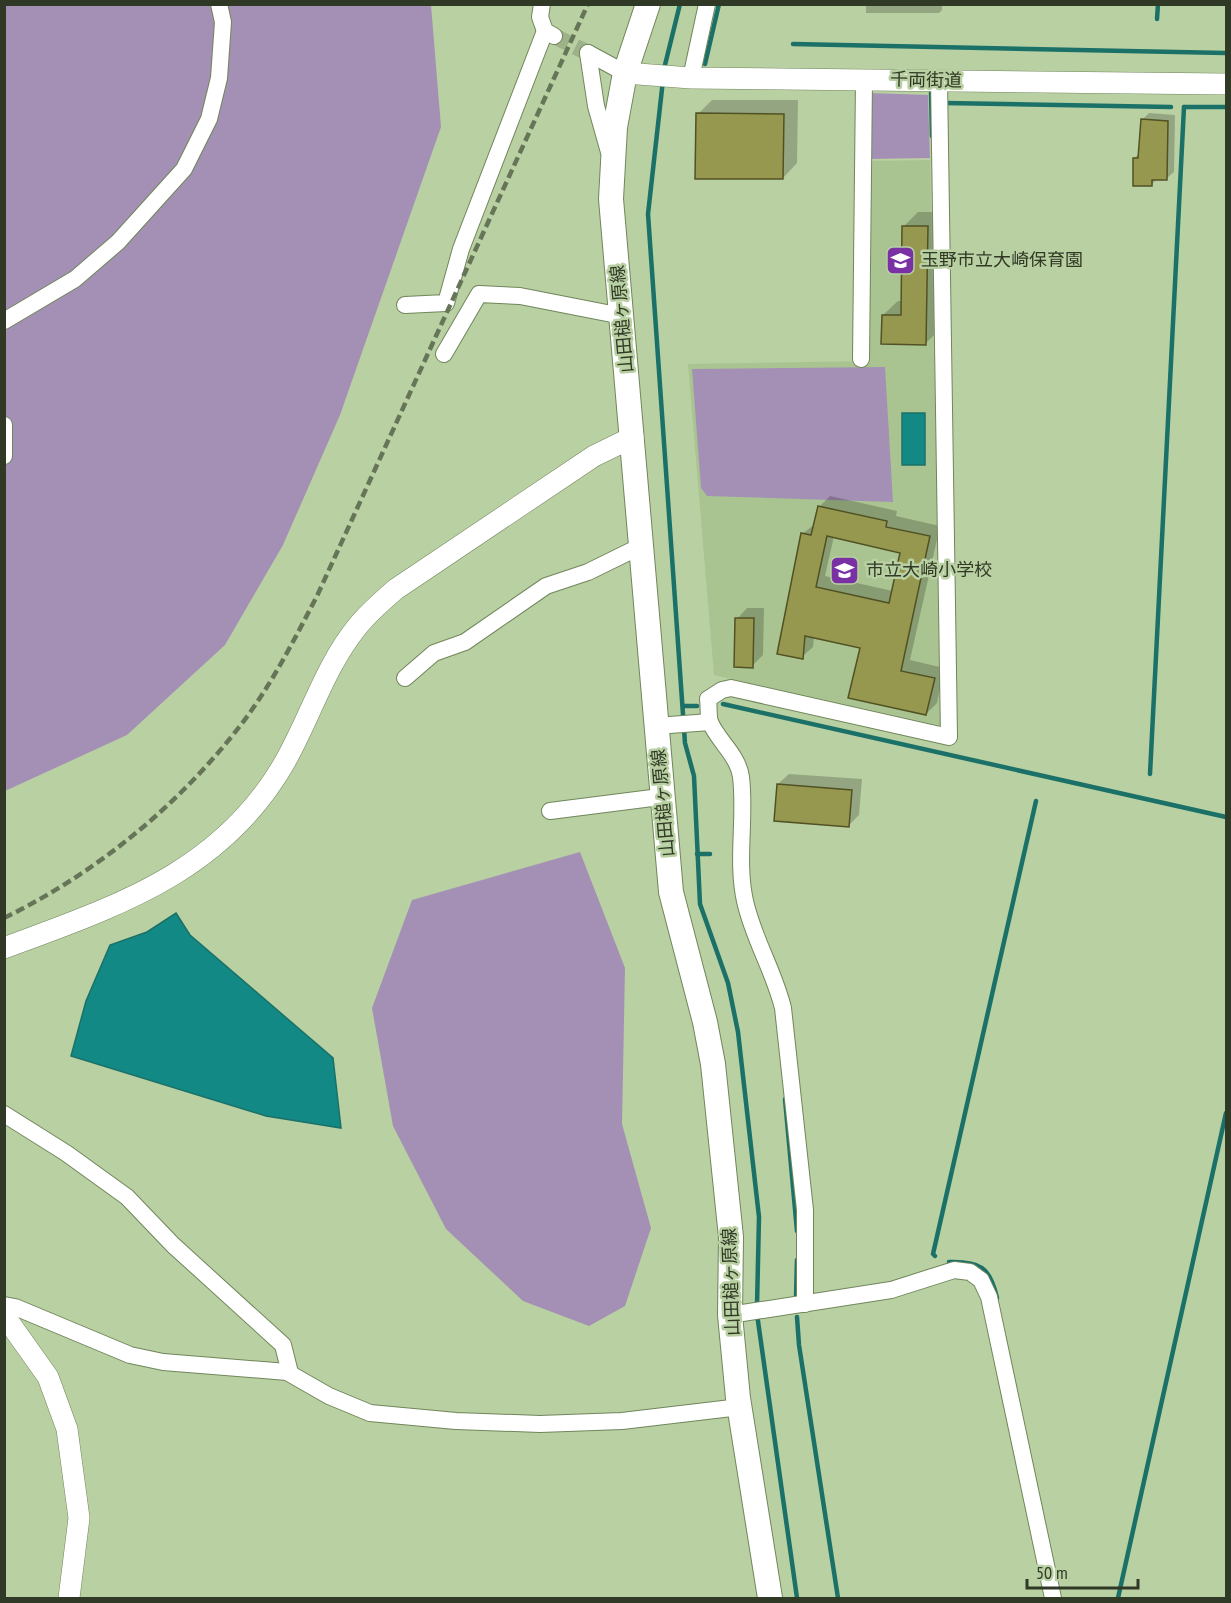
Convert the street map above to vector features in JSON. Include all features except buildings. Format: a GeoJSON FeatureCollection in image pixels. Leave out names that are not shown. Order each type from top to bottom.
{"type":"FeatureCollection","features":[{"type":"Feature","properties":{"kind":"main road","name":"山田槌ヶ原線"},"geometry":{"type":"LineString","coordinates":[[648,4],[636,74],[615,127],[611,199],[633,437],[660,797],[671,892],[705,1022],[713,1064],[731,1237],[740,1407],[770,1599]]}},
{"type":"Feature","properties":{"kind":"street"},"geometry":{"type":"LineString","coordinates":[[4,321],[75,279],[118,242],[184,169],[209,119],[219,78],[223,22],[219,4]]}},
{"type":"Feature","properties":{"kind":"street"},"geometry":{"type":"LineString","coordinates":[[405,305],[446,303],[461,249],[550,33],[540,17],[542,4]]}},
{"type":"Feature","properties":{"kind":"street"},"geometry":{"type":"LineString","coordinates":[[687,78],[707,4]]}},
{"type":"Feature","properties":{"kind":"street"},"geometry":{"type":"LineString","coordinates":[[613,166],[596,106],[588,53],[636,74]]}},
{"type":"Feature","properties":{"kind":"street","name":"千両街道"},"geometry":{"type":"LineString","coordinates":[[636,74],[687,78],[1227,84]]}},
{"type":"Feature","properties":{"kind":"street"},"geometry":{"type":"LineString","coordinates":[[861,359],[864,80]]}},
{"type":"Feature","properties":{"kind":"street"},"geometry":{"type":"LineString","coordinates":[[805,1304],[805,1210],[783,1008],[778,987],[751,923],[744,898],[740,834],[741,776],[730,750],[705,722],[708,699],[730,688],[949,737],[939,81]]}},
{"type":"Feature","properties":{"kind":"street"},"geometry":{"type":"LineString","coordinates":[[444,354],[479,294],[520,296],[622,316]]}},
{"type":"Feature","properties":{"kind":"street"},"geometry":{"type":"LineString","coordinates":[[4,425],[4,456]]}},
{"type":"Feature","properties":{"kind":"street"},"geometry":{"type":"LineString","coordinates":[[4,948],[123,903],[193,863],[243,818],[270,785],[285,761],[345,644],[371,610],[396,589],[594,456],[633,437]]}},
{"type":"Feature","properties":{"kind":"street"},"geometry":{"type":"LineString","coordinates":[[405,678],[434,653],[465,642],[546,586],[588,572],[641,546]]}},
{"type":"Feature","properties":{"kind":"street"},"geometry":{"type":"LineString","coordinates":[[656,726],[705,722]]}},
{"type":"Feature","properties":{"kind":"street"},"geometry":{"type":"LineString","coordinates":[[550,811],[660,797]]}},
{"type":"Feature","properties":{"kind":"street"},"geometry":{"type":"LineString","coordinates":[[4,1114],[66,1153],[127,1197],[173,1245],[284,1346],[290,1373]]}},
{"type":"Feature","properties":{"kind":"street"},"geometry":{"type":"LineString","coordinates":[[735,1314],[774,1310],[891,1290],[954,1270],[970,1272],[981,1281],[989,1297],[1053,1599]]}},
{"type":"Feature","properties":{"kind":"street"},"geometry":{"type":"LineString","coordinates":[[4,1305],[15,1306],[130,1355],[164,1362],[290,1373],[329,1396],[370,1413],[456,1421],[540,1424],[622,1421],[740,1407]]}},
{"type":"Feature","properties":{"kind":"street"},"geometry":{"type":"LineString","coordinates":[[4,1315],[48,1377],[67,1429],[79,1518],[69,1599]]}},
{"type":"Feature","properties":{"kind":"shaded area"},"geometry":{"type":"Polygon","coordinates":[[[4,5],[431,5],[441,127],[340,415],[283,545],[225,645],[127,735],[5,791],[4,5]]]}},
{"type":"Feature","properties":{"kind":"shaded area"},"geometry":{"type":"Polygon","coordinates":[[[869,93],[928,95],[930,158],[868,159],[869,93]]]}},
{"type":"Feature","properties":{"kind":"shaded area"},"geometry":{"type":"Polygon","coordinates":[[[930,160],[943,726],[714,675],[688,364],[868,361],[869,161],[930,160]]]}},
{"type":"Feature","properties":{"kind":"shaded area"},"geometry":{"type":"Polygon","coordinates":[[[885,367],[893,502],[707,496],[701,488],[692,369],[885,367]]]}},
{"type":"Feature","properties":{"kind":"shaded area"},"geometry":{"type":"Polygon","coordinates":[[[580,852],[625,968],[622,1124],[651,1228],[625,1306],[589,1326],[523,1301],[446,1229],[393,1126],[372,1008],[412,900],[580,852]]]}},
{"type":"Feature","properties":{"kind":"water"},"geometry":{"type":"Polygon","coordinates":[[[902,413],[925,413],[925,465],[902,465],[902,413]]]}},
{"type":"Feature","properties":{"kind":"water"},"geometry":{"type":"Polygon","coordinates":[[[176,913],[190,935],[333,1058],[341,1128],[266,1116],[71,1056],[86,1001],[110,945],[147,932],[176,913]]]}},
{"type":"Feature","properties":{"kind":"waterway"},"geometry":{"type":"LineString","coordinates":[[664,69],[680,4]]}},
{"type":"Feature","properties":{"kind":"waterway"},"geometry":{"type":"LineString","coordinates":[[705,64],[719,4]]}},
{"type":"Feature","properties":{"kind":"waterway"},"geometry":{"type":"LineString","coordinates":[[1157,19],[1158,4]]}},
{"type":"Feature","properties":{"kind":"waterway"},"geometry":{"type":"LineString","coordinates":[[793,44],[1226,53]]}},
{"type":"Feature","properties":{"kind":"waterway"},"geometry":{"type":"LineString","coordinates":[[663,80],[648,214],[685,743],[694,776],[700,904],[728,983],[738,1032],[759,1217],[757,1306]]}},
{"type":"Feature","properties":{"kind":"waterway"},"geometry":{"type":"LineString","coordinates":[[931,93],[932,136]]}},
{"type":"Feature","properties":{"kind":"waterway"},"geometry":{"type":"LineString","coordinates":[[944,103],[1171,107]]}},
{"type":"Feature","properties":{"kind":"waterway"},"geometry":{"type":"LineString","coordinates":[[1184,107],[1226,107]]}},
{"type":"Feature","properties":{"kind":"waterway"},"geometry":{"type":"LineString","coordinates":[[1150,774],[1184,107]]}},
{"type":"Feature","properties":{"kind":"waterway"},"geometry":{"type":"LineString","coordinates":[[723,704],[1226,817]]}},
{"type":"Feature","properties":{"kind":"waterway"},"geometry":{"type":"LineString","coordinates":[[684,706],[697,706]]}},
{"type":"Feature","properties":{"kind":"waterway"},"geometry":{"type":"LineString","coordinates":[[935,1256],[933,1254],[1036,801]]}},
{"type":"Feature","properties":{"kind":"waterway"},"geometry":{"type":"LineString","coordinates":[[697,854],[710,854]]}},
{"type":"Feature","properties":{"kind":"waterway"},"geometry":{"type":"LineString","coordinates":[[785,1099],[797,1231]]}},
{"type":"Feature","properties":{"kind":"waterway"},"geometry":{"type":"LineString","coordinates":[[1118,1598],[1226,1113]]}},
{"type":"Feature","properties":{"kind":"waterway"},"geometry":{"type":"LineString","coordinates":[[796,1298],[797,1260]]}},
{"type":"Feature","properties":{"kind":"waterway"},"geometry":{"type":"LineString","coordinates":[[949,1262],[969,1263],[982,1268],[991,1279],[997,1298]]}},
{"type":"Feature","properties":{"kind":"waterway"},"geometry":{"type":"LineString","coordinates":[[757,1314],[797,1598]]}},
{"type":"Feature","properties":{"kind":"waterway"},"geometry":{"type":"LineString","coordinates":[[797,1317],[799,1345],[838,1598]]}},
{"type":"Feature","properties":{"kind":"tunnel"},"geometry":{"type":"LineString","coordinates":[[554,36],[588,53]]}},
{"type":"Feature","properties":{"kind":"railway"},"geometry":{"type":"LineString","coordinates":[[4,918],[71,880],[133,836],[216,756],[262,695],[317,596],[588,4]]}},
{"type":"Feature","properties":{"kind":"place","name":"玉野市立大崎保育園"},"geometry":{"type":"Point","coordinates":[900,260]}},
{"type":"Feature","properties":{"kind":"place","name":"市立大崎小学校"},"geometry":{"type":"Point","coordinates":[845,570]}}]}
